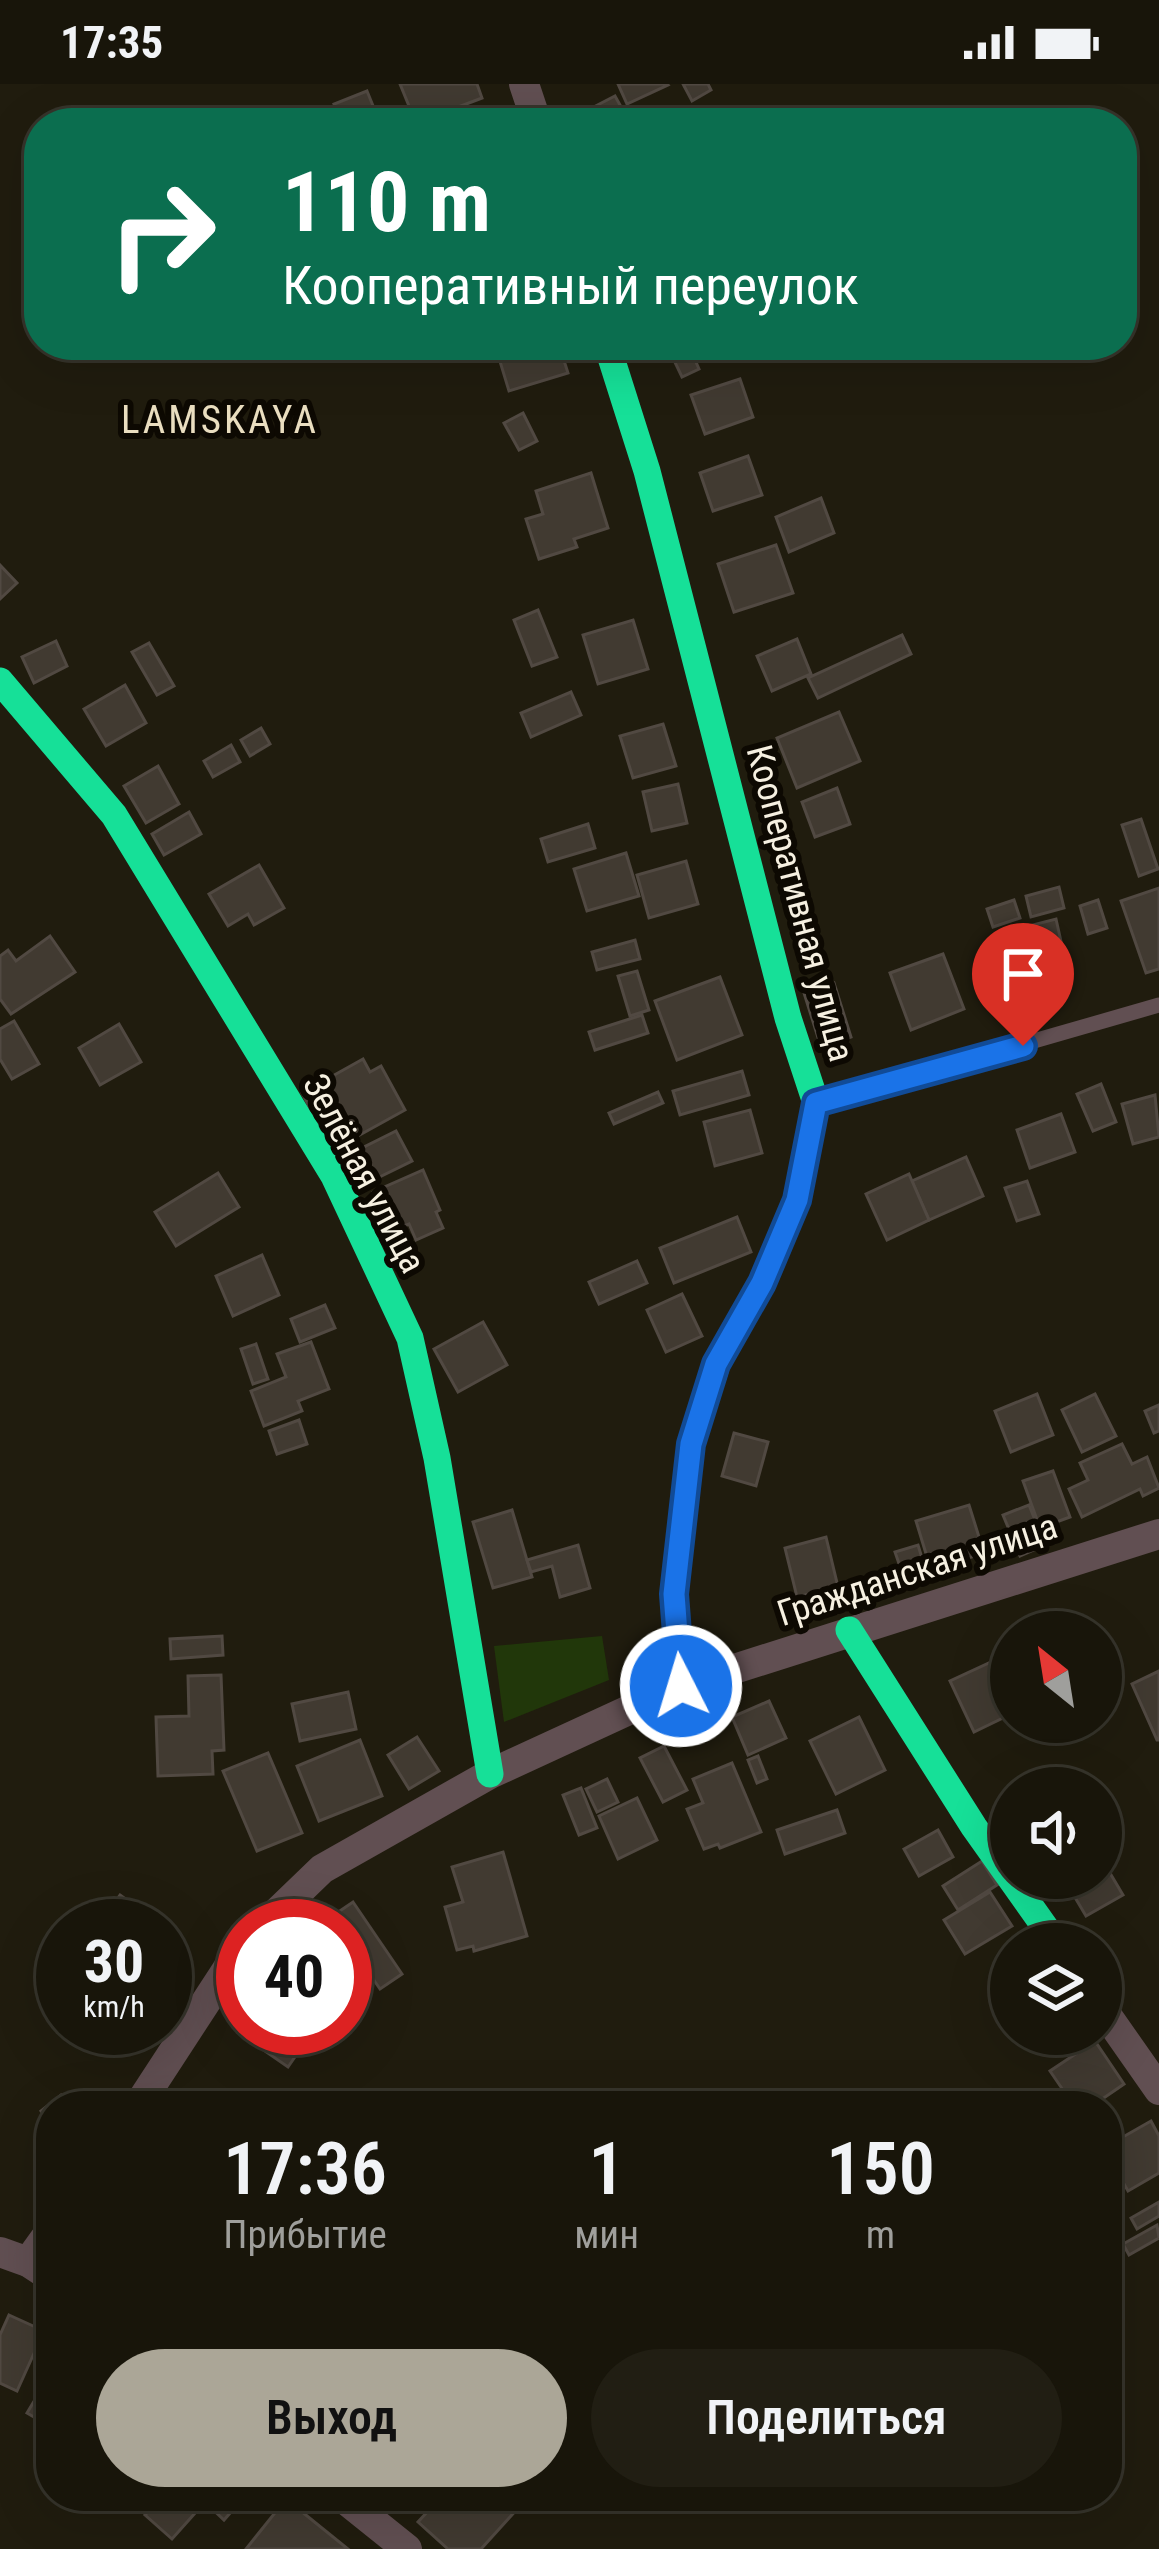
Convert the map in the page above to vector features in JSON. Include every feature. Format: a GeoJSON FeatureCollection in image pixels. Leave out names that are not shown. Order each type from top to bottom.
{"type":"FeatureCollection","features":[{"type":"Feature","properties":{"kind":"street","name":"Кооперативная улица"},"geometry":{"type":"LineString","coordinates":[[612,360],[647,471],[788,1018],[816,1103],[797,1200],[762,1283],[716,1364],[691,1444],[674,1594],[681,1686]]}},
{"type":"Feature","properties":{"kind":"street","name":"Зелёная улица"},"geometry":{"type":"LineString","coordinates":[[0,681],[114,814],[334,1176],[410,1338],[437,1458],[490,1774]]}},
{"type":"Feature","properties":{"kind":"street","name":"Гражданская улица"},"geometry":{"type":"LineString","coordinates":[[290,1899],[322,1869],[490,1774],[681,1686],[1159,1534]]}},
{"type":"Feature","properties":{"kind":"street"},"geometry":{"type":"LineString","coordinates":[[849,1630],[974,1827],[1042,1923]]}},
{"type":"Feature","properties":{"kind":"street"},"geometry":{"type":"LineString","coordinates":[[148,2091],[216,1986]]}},
{"type":"Feature","properties":{"kind":"street"},"geometry":{"type":"LineString","coordinates":[[1122,2037],[1159,2090]]}},
{"type":"Feature","properties":{"kind":"street"},"geometry":{"type":"LineString","coordinates":[[359,2511],[406,2549]]}},
{"type":"Feature","properties":{"kind":"lane"},"geometry":{"type":"LineString","coordinates":[[816,1103],[1159,1006]]}},
{"type":"Feature","properties":{"kind":"green space"},"geometry":{"type":"Polygon","coordinates":[[[602,1636],[609,1680],[504,1722],[494,1646],[602,1636]]]}},
{"type":"Feature","properties":{"kind":"building"},"geometry":{"type":"Polygon","coordinates":[[[400,84],[477,84],[482,98],[456,108],[410,108],[400,84]]]}},
{"type":"Feature","properties":{"kind":"building"},"geometry":{"type":"Polygon","coordinates":[[[618,84],[667,84],[668,85],[627,104],[618,84]]]}},
{"type":"Feature","properties":{"kind":"building"},"geometry":{"type":"Polygon","coordinates":[[[683,84],[708,84],[711,90],[692,101],[683,84]]]}},
{"type":"Feature","properties":{"kind":"building"},"geometry":{"type":"Polygon","coordinates":[[[367,91],[374,108],[336,108],[334,104],[367,91]]]}},
{"type":"Feature","properties":{"kind":"building"},"geometry":{"type":"Polygon","coordinates":[[[615,96],[622,108],[592,108],[615,96]]]}},
{"type":"Feature","properties":{"kind":"building"},"geometry":{"type":"Polygon","coordinates":[[[500,360],[564,360],[568,373],[509,391],[500,360]]]}},
{"type":"Feature","properties":{"kind":"building"},"geometry":{"type":"Polygon","coordinates":[[[674,360],[695,360],[699,369],[682,377],[674,360]]]}},
{"type":"Feature","properties":{"kind":"building"},"geometry":{"type":"Polygon","coordinates":[[[740,379],[753,417],[705,434],[691,395],[740,379]]]}},
{"type":"Feature","properties":{"kind":"building"},"geometry":{"type":"Polygon","coordinates":[[[523,413],[537,441],[519,450],[504,423],[523,413]]]}},
{"type":"Feature","properties":{"kind":"building"},"geometry":{"type":"Polygon","coordinates":[[[748,456],[762,495],[713,511],[700,473],[748,456]]]}},
{"type":"Feature","properties":{"kind":"building"},"geometry":{"type":"Polygon","coordinates":[[[591,473],[608,528],[574,539],[577,547],[539,559],[526,519],[543,514],[536,491],[591,473]]]}},
{"type":"Feature","properties":{"kind":"building"},"geometry":{"type":"Polygon","coordinates":[[[821,498],[834,533],[789,552],[776,517],[821,498]]]}},
{"type":"Feature","properties":{"kind":"building"},"geometry":{"type":"Polygon","coordinates":[[[776,545],[793,593],[734,612],[718,564],[776,545]]]}},
{"type":"Feature","properties":{"kind":"building"},"geometry":{"type":"Polygon","coordinates":[[[0,565],[17,583],[0,599],[0,565]]]}},
{"type":"Feature","properties":{"kind":"building"},"geometry":{"type":"Polygon","coordinates":[[[538,610],[557,657],[532,666],[514,620],[538,610]]]}},
{"type":"Feature","properties":{"kind":"building"},"geometry":{"type":"Polygon","coordinates":[[[633,620],[648,669],[598,684],[583,635],[633,620]]]}},
{"type":"Feature","properties":{"kind":"building"},"geometry":{"type":"Polygon","coordinates":[[[902,635],[911,654],[818,698],[808,678],[902,635]]]}},
{"type":"Feature","properties":{"kind":"building"},"geometry":{"type":"Polygon","coordinates":[[[797,639],[811,674],[772,691],[757,656],[797,639]]]}},
{"type":"Feature","properties":{"kind":"building"},"geometry":{"type":"Polygon","coordinates":[[[56,641],[67,666],[34,683],[22,657],[56,641]]]}},
{"type":"Feature","properties":{"kind":"building"},"geometry":{"type":"Polygon","coordinates":[[[149,643],[174,686],[157,695],[132,652],[149,643]]]}},
{"type":"Feature","properties":{"kind":"building"},"geometry":{"type":"Polygon","coordinates":[[[125,685],[146,723],[106,746],[84,709],[125,685]]]}},
{"type":"Feature","properties":{"kind":"building"},"geometry":{"type":"Polygon","coordinates":[[[571,692],[581,715],[531,737],[521,713],[571,692]]]}},
{"type":"Feature","properties":{"kind":"building"},"geometry":{"type":"Polygon","coordinates":[[[839,712],[860,761],[797,788],[777,738],[839,712]]]}},
{"type":"Feature","properties":{"kind":"building"},"geometry":{"type":"Polygon","coordinates":[[[663,724],[676,766],[633,778],[620,736],[663,724]]]}},
{"type":"Feature","properties":{"kind":"building"},"geometry":{"type":"Polygon","coordinates":[[[261,728],[270,744],[250,756],[241,740],[261,728]]]}},
{"type":"Feature","properties":{"kind":"building"},"geometry":{"type":"Polygon","coordinates":[[[231,745],[240,762],[213,777],[204,761],[231,745]]]}},
{"type":"Feature","properties":{"kind":"building"},"geometry":{"type":"Polygon","coordinates":[[[158,766],[179,804],[146,823],[124,786],[158,766]]]}},
{"type":"Feature","properties":{"kind":"building"},"geometry":{"type":"Polygon","coordinates":[[[678,784],[687,823],[652,831],[643,792],[678,784]]]}},
{"type":"Feature","properties":{"kind":"building"},"geometry":{"type":"Polygon","coordinates":[[[837,788],[850,824],[815,837],[802,802],[837,788]]]}},
{"type":"Feature","properties":{"kind":"building"},"geometry":{"type":"Polygon","coordinates":[[[189,812],[201,834],[164,855],[152,834],[189,812]]]}},
{"type":"Feature","properties":{"kind":"building"},"geometry":{"type":"Polygon","coordinates":[[[1141,819],[1158,869],[1139,876],[1122,825],[1141,819]]]}},
{"type":"Feature","properties":{"kind":"building"},"geometry":{"type":"Polygon","coordinates":[[[588,824],[595,848],[548,862],[541,839],[588,824]]]}},
{"type":"Feature","properties":{"kind":"building"},"geometry":{"type":"Polygon","coordinates":[[[626,853],[639,896],[587,911],[574,869],[626,853]]]}},
{"type":"Feature","properties":{"kind":"building"},"geometry":{"type":"Polygon","coordinates":[[[686,861],[698,904],[649,918],[637,875],[686,861]]]}},
{"type":"Feature","properties":{"kind":"building"},"geometry":{"type":"Polygon","coordinates":[[[259,865],[284,908],[254,925],[248,914],[228,926],[209,894],[259,865]]]}},
{"type":"Feature","properties":{"kind":"building"},"geometry":{"type":"Polygon","coordinates":[[[1059,887],[1064,908],[1031,917],[1026,896],[1059,887]]]}},
{"type":"Feature","properties":{"kind":"building"},"geometry":{"type":"Polygon","coordinates":[[[1159,888],[1159,969],[1146,973],[1121,901],[1159,888]]]}},
{"type":"Feature","properties":{"kind":"building"},"geometry":{"type":"Polygon","coordinates":[[[1014,900],[1020,918],[993,927],[987,909],[1014,900]]]}},
{"type":"Feature","properties":{"kind":"building"},"geometry":{"type":"Polygon","coordinates":[[[1098,900],[1107,928],[1088,934],[1080,906],[1098,900]]]}},
{"type":"Feature","properties":{"kind":"building"},"geometry":{"type":"Polygon","coordinates":[[[1056,919],[1070,982],[1027,993],[1013,930],[1056,919]]]}},
{"type":"Feature","properties":{"kind":"building"},"geometry":{"type":"Polygon","coordinates":[[[50,936],[75,972],[11,1014],[0,999],[0,956],[8,950],[16,961],[50,936]]]}},
{"type":"Feature","properties":{"kind":"building"},"geometry":{"type":"Polygon","coordinates":[[[635,940],[640,959],[597,970],[592,952],[635,940]]]}},
{"type":"Feature","properties":{"kind":"building"},"geometry":{"type":"Polygon","coordinates":[[[943,954],[964,1009],[911,1030],[890,973],[943,954]]]}},
{"type":"Feature","properties":{"kind":"building"},"geometry":{"type":"Polygon","coordinates":[[[637,971],[649,1010],[630,1016],[618,976],[637,971]]]}},
{"type":"Feature","properties":{"kind":"building"},"geometry":{"type":"Polygon","coordinates":[[[720,977],[742,1035],[677,1060],[655,1001],[720,977]]]}},
{"type":"Feature","properties":{"kind":"building"},"geometry":{"type":"Polygon","coordinates":[[[834,983],[851,1037],[821,1047],[804,993],[834,983]]]}},
{"type":"Feature","properties":{"kind":"building"},"geometry":{"type":"Polygon","coordinates":[[[642,1015],[648,1033],[595,1050],[589,1032],[642,1015]]]}},
{"type":"Feature","properties":{"kind":"building"},"geometry":{"type":"Polygon","coordinates":[[[14,1021],[39,1064],[12,1079],[0,1059],[0,1029],[14,1021]]]}},
{"type":"Feature","properties":{"kind":"building"},"geometry":{"type":"Polygon","coordinates":[[[119,1024],[141,1062],[100,1085],[79,1048],[119,1024]]]}},
{"type":"Feature","properties":{"kind":"building"},"geometry":{"type":"Polygon","coordinates":[[[363,1059],[370,1072],[381,1066],[405,1110],[347,1142],[324,1100],[310,1108],[302,1093],[363,1059]]]}},
{"type":"Feature","properties":{"kind":"building"},"geometry":{"type":"Polygon","coordinates":[[[742,1071],[749,1095],[680,1115],[673,1091],[742,1071]]]}},
{"type":"Feature","properties":{"kind":"building"},"geometry":{"type":"Polygon","coordinates":[[[1101,1084],[1116,1122],[1093,1131],[1077,1094],[1101,1084]]]}},
{"type":"Feature","properties":{"kind":"building"},"geometry":{"type":"Polygon","coordinates":[[[658,1092],[663,1103],[614,1124],[609,1113],[658,1092]]]}},
{"type":"Feature","properties":{"kind":"building"},"geometry":{"type":"Polygon","coordinates":[[[1155,1095],[1159,1137],[1133,1144],[1122,1104],[1155,1095]]]}},
{"type":"Feature","properties":{"kind":"building"},"geometry":{"type":"Polygon","coordinates":[[[750,1110],[762,1153],[715,1166],[704,1122],[750,1110]]]}},
{"type":"Feature","properties":{"kind":"building"},"geometry":{"type":"Polygon","coordinates":[[[1061,1114],[1075,1152],[1030,1168],[1017,1130],[1061,1114]]]}},
{"type":"Feature","properties":{"kind":"building"},"geometry":{"type":"Polygon","coordinates":[[[396,1131],[412,1161],[359,1187],[344,1157],[396,1131]]]}},
{"type":"Feature","properties":{"kind":"building"},"geometry":{"type":"Polygon","coordinates":[[[966,1157],[983,1196],[929,1220],[912,1181],[966,1157]]]}},
{"type":"Feature","properties":{"kind":"building"},"geometry":{"type":"Polygon","coordinates":[[[423,1170],[443,1228],[416,1240],[409,1224],[390,1232],[373,1192],[423,1170]]]}},
{"type":"Feature","properties":{"kind":"building"},"geometry":{"type":"Polygon","coordinates":[[[218,1173],[239,1207],[176,1246],[155,1212],[218,1173]]]}},
{"type":"Feature","properties":{"kind":"building"},"geometry":{"type":"Polygon","coordinates":[[[909,1174],[929,1220],[887,1240],[866,1194],[909,1174]]]}},
{"type":"Feature","properties":{"kind":"building"},"geometry":{"type":"Polygon","coordinates":[[[1027,1181],[1039,1214],[1017,1221],[1005,1188],[1027,1181]]]}},
{"type":"Feature","properties":{"kind":"building"},"geometry":{"type":"Polygon","coordinates":[[[737,1217],[751,1252],[674,1283],[660,1248],[737,1217]]]}},
{"type":"Feature","properties":{"kind":"building"},"geometry":{"type":"Polygon","coordinates":[[[262,1255],[279,1295],[233,1316],[216,1276],[262,1255]]]}},
{"type":"Feature","properties":{"kind":"building"},"geometry":{"type":"Polygon","coordinates":[[[637,1261],[647,1283],[599,1304],[589,1282],[637,1261]]]}},
{"type":"Feature","properties":{"kind":"building"},"geometry":{"type":"Polygon","coordinates":[[[682,1294],[702,1336],[666,1352],[647,1310],[682,1294]]]}},
{"type":"Feature","properties":{"kind":"building"},"geometry":{"type":"Polygon","coordinates":[[[325,1305],[335,1328],[300,1342],[291,1319],[325,1305]]]}},
{"type":"Feature","properties":{"kind":"building"},"geometry":{"type":"Polygon","coordinates":[[[483,1322],[507,1365],[458,1392],[434,1349],[483,1322]]]}},
{"type":"Feature","properties":{"kind":"building"},"geometry":{"type":"Polygon","coordinates":[[[311,1342],[329,1389],[298,1401],[302,1411],[264,1426],[251,1391],[286,1377],[277,1354],[311,1342]]]}},
{"type":"Feature","properties":{"kind":"building"},"geometry":{"type":"Polygon","coordinates":[[[256,1344],[268,1379],[253,1384],[241,1349],[256,1344]]]}},
{"type":"Feature","properties":{"kind":"building"},"geometry":{"type":"Polygon","coordinates":[[[1037,1394],[1053,1435],[1011,1452],[995,1411],[1037,1394]]]}},
{"type":"Feature","properties":{"kind":"building"},"geometry":{"type":"Polygon","coordinates":[[[1095,1394],[1116,1436],[1082,1452],[1062,1410],[1095,1394]]]}},
{"type":"Feature","properties":{"kind":"building"},"geometry":{"type":"Polygon","coordinates":[[[1159,1405],[1159,1431],[1154,1433],[1145,1411],[1159,1405]]]}},
{"type":"Feature","properties":{"kind":"building"},"geometry":{"type":"Polygon","coordinates":[[[299,1420],[307,1444],[277,1454],[269,1431],[299,1420]]]}},
{"type":"Feature","properties":{"kind":"building"},"geometry":{"type":"Polygon","coordinates":[[[734,1433],[768,1442],[756,1486],[722,1476],[734,1433]]]}},
{"type":"Feature","properties":{"kind":"building"},"geometry":{"type":"Polygon","coordinates":[[[1122,1444],[1132,1464],[1147,1457],[1159,1488],[1143,1496],[1140,1489],[1082,1517],[1069,1489],[1088,1480],[1080,1463],[1122,1444]]]}},
{"type":"Feature","properties":{"kind":"building"},"geometry":{"type":"Polygon","coordinates":[[[1053,1471],[1070,1517],[1040,1528],[1023,1481],[1053,1471]]]}},
{"type":"Feature","properties":{"kind":"building"},"geometry":{"type":"Polygon","coordinates":[[[969,1505],[984,1553],[931,1570],[916,1521],[969,1505]]]}},
{"type":"Feature","properties":{"kind":"building"},"geometry":{"type":"Polygon","coordinates":[[[1029,1505],[1045,1545],[1020,1556],[1003,1515],[1029,1505]]]}},
{"type":"Feature","properties":{"kind":"building"},"geometry":{"type":"Polygon","coordinates":[[[512,1510],[532,1577],[493,1588],[473,1522],[512,1510]]]}},
{"type":"Feature","properties":{"kind":"building"},"geometry":{"type":"Polygon","coordinates":[[[826,1537],[838,1587],[797,1597],[785,1548],[826,1537]]]}},
{"type":"Feature","properties":{"kind":"building"},"geometry":{"type":"Polygon","coordinates":[[[578,1545],[590,1588],[560,1597],[552,1566],[531,1572],[527,1560],[578,1545]]]}},
{"type":"Feature","properties":{"kind":"building"},"geometry":{"type":"Polygon","coordinates":[[[918,1545],[928,1578],[906,1584],[895,1552],[918,1545]]]}},
{"type":"Feature","properties":{"kind":"building"},"geometry":{"type":"Polygon","coordinates":[[[222,1636],[223,1655],[171,1659],[170,1639],[222,1636]]]}},
{"type":"Feature","properties":{"kind":"building"},"geometry":{"type":"Polygon","coordinates":[[[990,1662],[990,1724],[974,1732],[950,1681],[990,1662]]]}},
{"type":"Feature","properties":{"kind":"building"},"geometry":{"type":"Polygon","coordinates":[[[1159,1671],[1159,1740],[1157,1740],[1132,1684],[1159,1671]]]}},
{"type":"Feature","properties":{"kind":"building"},"geometry":{"type":"Polygon","coordinates":[[[221,1675],[224,1750],[212,1751],[213,1774],[158,1776],[156,1717],[189,1716],[188,1676],[221,1675]]]}},
{"type":"Feature","properties":{"kind":"building"},"geometry":{"type":"Polygon","coordinates":[[[348,1692],[356,1729],[300,1741],[292,1704],[348,1692]]]}},
{"type":"Feature","properties":{"kind":"building"},"geometry":{"type":"Polygon","coordinates":[[[769,1701],[786,1738],[748,1755],[732,1717],[769,1701]]]}},
{"type":"Feature","properties":{"kind":"building"},"geometry":{"type":"Polygon","coordinates":[[[859,1717],[885,1770],[836,1794],[810,1741],[859,1717]]]}},
{"type":"Feature","properties":{"kind":"building"},"geometry":{"type":"Polygon","coordinates":[[[417,1737],[439,1771],[409,1789],[388,1755],[417,1737]]]}},
{"type":"Feature","properties":{"kind":"building"},"geometry":{"type":"Polygon","coordinates":[[[360,1740],[382,1796],[319,1821],[297,1766],[360,1740]]]}},
{"type":"Feature","properties":{"kind":"building"},"geometry":{"type":"Polygon","coordinates":[[[664,1746],[687,1790],[663,1802],[640,1758],[664,1746]]]}},
{"type":"Feature","properties":{"kind":"building"},"geometry":{"type":"Polygon","coordinates":[[[268,1753],[302,1833],[257,1851],[223,1771],[268,1753]]]}},
{"type":"Feature","properties":{"kind":"building"},"geometry":{"type":"Polygon","coordinates":[[[758,1756],[767,1779],[757,1783],[748,1760],[758,1756]]]}},
{"type":"Feature","properties":{"kind":"building"},"geometry":{"type":"Polygon","coordinates":[[[732,1763],[761,1832],[720,1848],[718,1844],[704,1849],[687,1809],[703,1803],[693,1779],[732,1763]]]}},
{"type":"Feature","properties":{"kind":"building"},"geometry":{"type":"Polygon","coordinates":[[[607,1779],[618,1802],[597,1812],[586,1789],[607,1779]]]}},
{"type":"Feature","properties":{"kind":"building"},"geometry":{"type":"Polygon","coordinates":[[[581,1788],[597,1828],[579,1835],[563,1795],[581,1788]]]}},
{"type":"Feature","properties":{"kind":"building"},"geometry":{"type":"Polygon","coordinates":[[[637,1798],[657,1840],[618,1859],[599,1816],[637,1798]]]}},
{"type":"Feature","properties":{"kind":"building"},"geometry":{"type":"Polygon","coordinates":[[[837,1810],[845,1833],[785,1854],[777,1830],[837,1810]]]}},
{"type":"Feature","properties":{"kind":"building"},"geometry":{"type":"Polygon","coordinates":[[[938,1830],[953,1857],[919,1876],[904,1849],[938,1830]]]}},
{"type":"Feature","properties":{"kind":"building"},"geometry":{"type":"Polygon","coordinates":[[[503,1852],[527,1936],[474,1951],[473,1946],[457,1950],[445,1907],[463,1902],[452,1867],[503,1852]]]}},
{"type":"Feature","properties":{"kind":"building"},"geometry":{"type":"Polygon","coordinates":[[[982,1861],[990,1874],[990,1889],[958,1910],[943,1886],[982,1861]]]}},
{"type":"Feature","properties":{"kind":"building"},"geometry":{"type":"Polygon","coordinates":[[[990,1892],[990,1899],[1010,1923],[990,1923],[990,1939],[965,1954],[944,1920],[990,1892]]]}},
{"type":"Feature","properties":{"kind":"building"},"geometry":{"type":"Polygon","coordinates":[[[1076,1899],[1116,1899],[1086,1916],[1076,1899]]]}},
{"type":"Feature","properties":{"kind":"building"},"geometry":{"type":"Polygon","coordinates":[[[372,1930],[402,1974],[380,1989],[372,1977],[372,1930]]]}},
{"type":"Feature","properties":{"kind":"building"},"geometry":{"type":"Polygon","coordinates":[[[271,2055],[296,2055],[288,2067],[271,2055]]]}},
{"type":"Feature","properties":{"kind":"building"},"geometry":{"type":"Polygon","coordinates":[[[1074,2055],[1104,2055],[1124,2084],[1114,2091],[1064,2091],[1050,2071],[1074,2055]]]}},
{"type":"Feature","properties":{"kind":"building"},"geometry":{"type":"Polygon","coordinates":[[[1151,2121],[1159,2136],[1159,2173],[1128,2191],[1122,2180],[1122,2137],[1151,2121]]]}},
{"type":"Feature","properties":{"kind":"building"},"geometry":{"type":"Polygon","coordinates":[[[1159,2202],[1159,2216],[1137,2229],[1131,2218],[1159,2202]]]}},
{"type":"Feature","properties":{"kind":"building"},"geometry":{"type":"Polygon","coordinates":[[[1157,2225],[1159,2238],[1129,2255],[1123,2244],[1157,2225]]]}},
{"type":"Feature","properties":{"kind":"building"},"geometry":{"type":"Polygon","coordinates":[[[9,2315],[36,2327],[36,2349],[17,2391],[0,2383],[0,2335],[9,2315]]]}},
{"type":"Feature","properties":{"kind":"building"},"geometry":{"type":"Polygon","coordinates":[[[36,2398],[36,2418],[27,2413],[36,2398]]]}},
{"type":"Feature","properties":{"kind":"building"},"geometry":{"type":"Polygon","coordinates":[[[149,2511],[197,2511],[172,2539],[145,2515],[149,2511]]]}},
{"type":"Feature","properties":{"kind":"building"},"geometry":{"type":"Polygon","coordinates":[[[276,2511],[301,2511],[348,2549],[246,2549],[276,2511]]]}},
{"type":"Feature","properties":{"kind":"building"},"geometry":{"type":"Polygon","coordinates":[[[428,2511],[515,2511],[481,2549],[448,2549],[418,2522],[428,2511]]]}},
{"type":"Feature","properties":{"kind":"traffic: fast"},"geometry":{"type":"LineString","coordinates":[[612,360],[647,471],[788,1018],[816,1103],[797,1200],[762,1284],[717,1364],[691,1444],[674,1595],[681,1686]]}},
{"type":"Feature","properties":{"kind":"traffic: fast"},"geometry":{"type":"LineString","coordinates":[[0,681],[114,815],[334,1176],[410,1338],[437,1458],[490,1774]]}},
{"type":"Feature","properties":{"kind":"traffic: fast"},"geometry":{"type":"LineString","coordinates":[[849,1630],[974,1827],[1042,1923]]}},
{"type":"Feature","properties":{"kind":"district","name":"LAMSKAYA"},"geometry":{"type":"Point","coordinates":[220,419]}},
{"type":"Feature","properties":{"kind":"route"},"geometry":{"type":"LineString","coordinates":[[681,1686],[674,1594],[691,1444],[716,1364],[762,1283],[797,1200],[816,1103],[1023,1046]]}}]}
